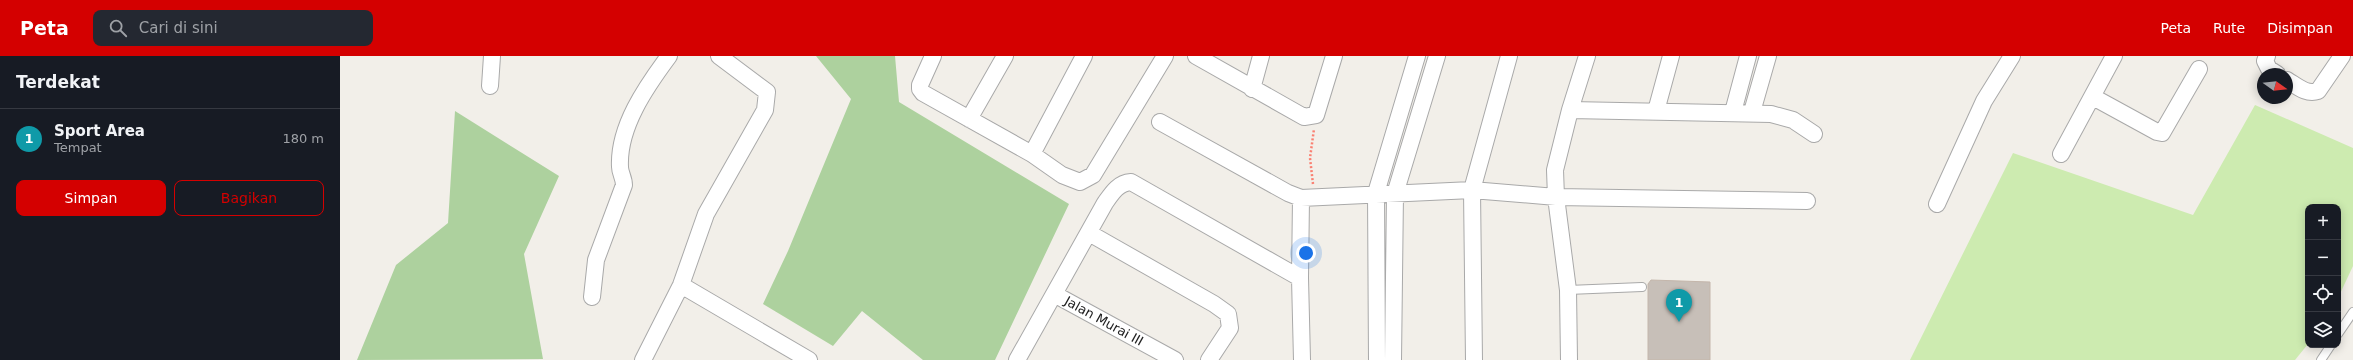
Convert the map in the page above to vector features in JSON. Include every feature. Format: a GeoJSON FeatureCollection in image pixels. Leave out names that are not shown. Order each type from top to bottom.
{"type":"FeatureCollection","features":[{"type":"Feature","properties":{"kind":"street"},"geometry":{"type":"LineString","coordinates":[[490,86],[492,56]]}},
{"type":"Feature","properties":{"kind":"street"},"geometry":{"type":"LineString","coordinates":[[592,297],[596,260],[624,184],[624,177],[620,169],[620,151],[638,103],[669,56]]}},
{"type":"Feature","properties":{"kind":"street"},"geometry":{"type":"LineString","coordinates":[[643,360],[681,285],[706,214],[765,110],[768,100],[768,92],[719,56]]}},
{"type":"Feature","properties":{"kind":"street"},"geometry":{"type":"LineString","coordinates":[[933,56],[920,89],[945,106],[1032,154],[1062,176],[1080,182],[1093,174],[1165,56]]}},
{"type":"Feature","properties":{"kind":"street"},"geometry":{"type":"LineString","coordinates":[[970,119],[1005,56]]}},
{"type":"Feature","properties":{"kind":"street"},"geometry":{"type":"LineString","coordinates":[[1032,154],[1084,56]]}},
{"type":"Feature","properties":{"kind":"street"},"geometry":{"type":"LineString","coordinates":[[1196,56],[1304,117],[1316,115],[1334,56]]}},
{"type":"Feature","properties":{"kind":"street"},"geometry":{"type":"LineString","coordinates":[[1252,89],[1261,56]]}},
{"type":"Feature","properties":{"kind":"street"},"geometry":{"type":"LineString","coordinates":[[1377,360],[1376,193],[1417,56]]}},
{"type":"Feature","properties":{"kind":"street"},"geometry":{"type":"LineString","coordinates":[[1393,360],[1395,194],[1437,56]]}},
{"type":"Feature","properties":{"kind":"street"},"geometry":{"type":"LineString","coordinates":[[1474,360],[1472,190],[1509,56]]}},
{"type":"Feature","properties":{"kind":"street"},"geometry":{"type":"LineString","coordinates":[[1569,360],[1568,290],[1556,198],[1555,170],[1570,110],[1587,56]]}},
{"type":"Feature","properties":{"kind":"street"},"geometry":{"type":"LineString","coordinates":[[1656,111],[1671,56]]}},
{"type":"Feature","properties":{"kind":"street"},"geometry":{"type":"LineString","coordinates":[[1733,112],[1748,56]]}},
{"type":"Feature","properties":{"kind":"street"},"geometry":{"type":"LineString","coordinates":[[1752,112],[1768,56]]}},
{"type":"Feature","properties":{"kind":"street"},"geometry":{"type":"LineString","coordinates":[[1937,204],[1984,101],[2012,56]]}},
{"type":"Feature","properties":{"kind":"street"},"geometry":{"type":"LineString","coordinates":[[2061,154],[2114,56]]}},
{"type":"Feature","properties":{"kind":"street"},"geometry":{"type":"LineString","coordinates":[[2267,56],[2266,61],[2269,68]]}},
{"type":"Feature","properties":{"kind":"street"},"geometry":{"type":"LineString","coordinates":[[2293,84],[2304,91],[2312,93],[2318,91],[2342,56]]}},
{"type":"Feature","properties":{"kind":"street"},"geometry":{"type":"LineString","coordinates":[[2093,97],[2162,133],[2199,69]]}},
{"type":"Feature","properties":{"kind":"street"},"geometry":{"type":"LineString","coordinates":[[1570,110],[1752,112],[1771,114],[1793,120],[1814,134]]}},
{"type":"Feature","properties":{"kind":"street"},"geometry":{"type":"LineString","coordinates":[[1160,122],[1288,193],[1309,198],[1376,193],[1395,194],[1472,190],[1556,198],[1807,201]]}},
{"type":"Feature","properties":{"kind":"street"},"geometry":{"type":"LineString","coordinates":[[1023,358],[1054,294],[1088,233],[1113,192],[1124,183],[1131,182],[1300,278]]}},
{"type":"Feature","properties":{"kind":"street"},"geometry":{"type":"LineString","coordinates":[[1302,360],[1300,278],[1309,198]]}},
{"type":"Feature","properties":{"kind":"street"},"geometry":{"type":"LineString","coordinates":[[1088,233],[1214,304],[1228,314],[1230,328],[1222,352],[1209,360]]}},
{"type":"Feature","properties":{"kind":"street"},"geometry":{"type":"LineString","coordinates":[[681,285],[809,360]]}},
{"type":"Feature","properties":{"kind":"street","name":"Jalan Murai III"},"geometry":{"type":"LineString","coordinates":[[1054,294],[1175,360]]}},
{"type":"Feature","properties":{"kind":"lane"},"geometry":{"type":"LineString","coordinates":[[1568,290],[1642,287]]}},
{"type":"Feature","properties":{"kind":"lane"},"geometry":{"type":"LineString","coordinates":[[2341,330],[2353,312]]}},
{"type":"Feature","properties":{"kind":"lane"},"geometry":{"type":"LineString","coordinates":[[2321,360],[2329,348]]}},
{"type":"Feature","properties":{"kind":"path"},"geometry":{"type":"LineString","coordinates":[[1309,198],[1311,176],[1310,158],[1316,115]]}},
{"type":"Feature","properties":{"kind":"green space"},"geometry":{"type":"Polygon","coordinates":[[[816,56],[895,56],[899,102],[1069,204],[995,360],[923,360],[862,311],[833,346],[763,304],[788,251],[851,99],[816,56]]]}},
{"type":"Feature","properties":{"kind":"green space"},"geometry":{"type":"Polygon","coordinates":[[[2255,105],[2353,148],[2353,266],[2341,292],[2341,204],[2305,204],[2305,348],[2295,360],[1910,360],[2013,153],[2193,215],[2255,105]]]}},
{"type":"Feature","properties":{"kind":"green space"},"geometry":{"type":"Polygon","coordinates":[[[455,111],[559,176],[524,254],[543,359],[357,360],[396,265],[448,223],[455,111]]]}},
{"type":"Feature","properties":{"kind":"building"},"geometry":{"type":"Polygon","coordinates":[[[1651,280],[1710,282],[1710,360],[1648,360],[1648,284],[1651,280]]]}},
{"type":"Feature","properties":{"kind":"place","name":"Sport Area"},"geometry":{"type":"Point","coordinates":[1679,322]}}]}
